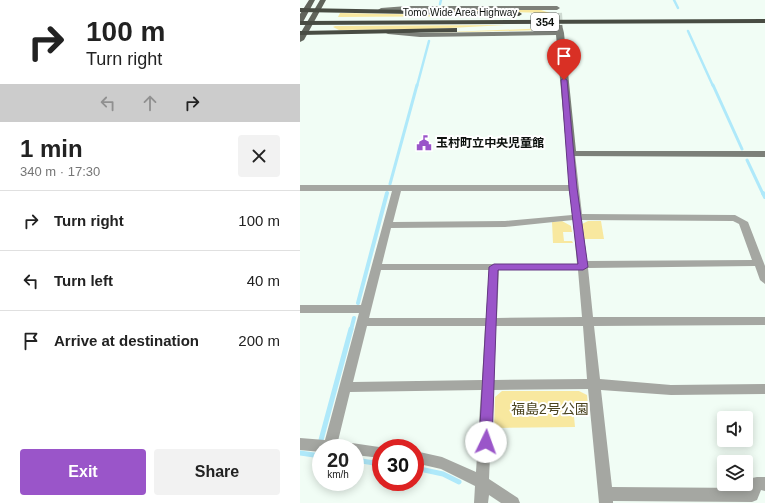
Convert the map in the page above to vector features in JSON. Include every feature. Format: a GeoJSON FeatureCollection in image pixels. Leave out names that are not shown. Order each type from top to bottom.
{"type":"FeatureCollection","features":[{"type":"Feature","properties":{"kind":"highway","name":"354"},"geometry":{"type":"LineString","coordinates":[[326,10],[382,10],[692,18]]}},
{"type":"Feature","properties":{"kind":"highway","name":"Tomo Wide Area Highway"},"geometry":{"type":"LineString","coordinates":[[300,22],[765,17]]}},
{"type":"Feature","properties":{"kind":"highway","name":"Tomo Wide Area Highway"},"geometry":{"type":"LineString","coordinates":[[326,21],[765,21]]}},
{"type":"Feature","properties":{"kind":"highway","name":"354"},"geometry":{"type":"LineString","coordinates":[[301,35],[653,24],[675,21]]}},
{"type":"Feature","properties":{"kind":"main road"},"geometry":{"type":"LineString","coordinates":[[310,11],[312,0]]}},
{"type":"Feature","properties":{"kind":"main road"},"geometry":{"type":"LineString","coordinates":[[301,35],[315,0]]}},
{"type":"Feature","properties":{"kind":"main road"},"geometry":{"type":"LineString","coordinates":[[300,22],[322,0]]}},
{"type":"Feature","properties":{"kind":"main road"},"geometry":{"type":"LineString","coordinates":[[310,11],[326,10]]}},
{"type":"Feature","properties":{"kind":"street"},"geometry":{"type":"LineString","coordinates":[[382,10],[407,8],[558,11],[557,0]]}},
{"type":"Feature","properties":{"kind":"street"},"geometry":{"type":"LineString","coordinates":[[388,32],[416,35],[560,30],[573,188],[583,265],[605,498],[752,495],[757,483],[765,484]]}},
{"type":"Feature","properties":{"kind":"street"},"geometry":{"type":"LineString","coordinates":[[571,154],[765,154]]}},
{"type":"Feature","properties":{"kind":"street"},"geometry":{"type":"LineString","coordinates":[[300,188],[573,188]]}},
{"type":"Feature","properties":{"kind":"street"},"geometry":{"type":"LineString","coordinates":[[332,439],[397,188]]}},
{"type":"Feature","properties":{"kind":"street"},"geometry":{"type":"LineString","coordinates":[[387,225],[505,224],[578,218],[735,218],[743,222],[765,280]]}},
{"type":"Feature","properties":{"kind":"street"},"geometry":{"type":"LineString","coordinates":[[376,268],[758,263]]}},
{"type":"Feature","properties":{"kind":"street"},"geometry":{"type":"LineString","coordinates":[[481,503],[489,386],[494,267]]}},
{"type":"Feature","properties":{"kind":"street"},"geometry":{"type":"LineString","coordinates":[[300,309],[365,309]]}},
{"type":"Feature","properties":{"kind":"street"},"geometry":{"type":"LineString","coordinates":[[362,322],[588,320],[765,321]]}},
{"type":"Feature","properties":{"kind":"street"},"geometry":{"type":"LineString","coordinates":[[346,387],[594,384],[671,390],[765,388]]}},
{"type":"Feature","properties":{"kind":"street"},"geometry":{"type":"LineString","coordinates":[[300,444],[312,445]]}},
{"type":"Feature","properties":{"kind":"street"},"geometry":{"type":"LineString","coordinates":[[424,458],[433,459],[460,469],[513,503]]}},
{"type":"Feature","properties":{"kind":"green space"},"geometry":{"type":"Polygon","coordinates":[[[411,10],[541,10],[550,13],[411,10]]]}},
{"type":"Feature","properties":{"kind":"green space"},"geometry":{"type":"Polygon","coordinates":[[[340,13],[487,16],[338,17],[340,13]]]}},
{"type":"Feature","properties":{"kind":"green space"},"geometry":{"type":"Polygon","coordinates":[[[506,25],[431,29],[339,30],[333,27],[335,26],[506,25]]]}},
{"type":"Feature","properties":{"kind":"green space"},"geometry":{"type":"Polygon","coordinates":[[[551,28],[543,30],[423,33],[551,28]]]}},
{"type":"Feature","properties":{"kind":"green space"},"geometry":{"type":"Polygon","coordinates":[[[562,221],[571,226],[572,232],[563,232],[564,241],[572,241],[573,243],[553,243],[552,222],[562,221]]]}},
{"type":"Feature","properties":{"kind":"green space"},"geometry":{"type":"Polygon","coordinates":[[[588,221],[601,221],[604,239],[583,239],[580,225],[588,221]]]}},
{"type":"Feature","properties":{"kind":"green space","name":"福島2号公園"},"geometry":{"type":"Polygon","coordinates":[[[502,391],[579,391],[587,395],[588,405],[573,406],[575,427],[494,428],[495,397],[502,391]]]}},
{"type":"Feature","properties":{"kind":"waterway"},"geometry":{"type":"LineString","coordinates":[[440,4],[441,0]]}},
{"type":"Feature","properties":{"kind":"waterway"},"geometry":{"type":"LineString","coordinates":[[674,0],[678,8]]}},
{"type":"Feature","properties":{"kind":"waterway"},"geometry":{"type":"LineString","coordinates":[[688,31],[713,86]]}},
{"type":"Feature","properties":{"kind":"waterway"},"geometry":{"type":"LineString","coordinates":[[417,86],[429,41]]}},
{"type":"Feature","properties":{"kind":"waterway"},"geometry":{"type":"LineString","coordinates":[[390,184],[417,85]]}},
{"type":"Feature","properties":{"kind":"waterway"},"geometry":{"type":"LineString","coordinates":[[713,85],[742,149]]}},
{"type":"Feature","properties":{"kind":"waterway"},"geometry":{"type":"LineString","coordinates":[[747,160],[763,194]]}},
{"type":"Feature","properties":{"kind":"waterway"},"geometry":{"type":"LineString","coordinates":[[358,303],[387,193]]}},
{"type":"Feature","properties":{"kind":"waterway"},"geometry":{"type":"LineString","coordinates":[[763,193],[765,197]]}},
{"type":"Feature","properties":{"kind":"waterway"},"geometry":{"type":"LineString","coordinates":[[351,330],[354,318]]}},
{"type":"Feature","properties":{"kind":"waterway"},"geometry":{"type":"LineString","coordinates":[[321,439],[351,329]]}},
{"type":"Feature","properties":{"kind":"waterway"},"geometry":{"type":"LineString","coordinates":[[300,453],[312,455]]}},
{"type":"Feature","properties":{"kind":"waterway"},"geometry":{"type":"LineString","coordinates":[[364,461],[372,463]]}},
{"type":"Feature","properties":{"kind":"waterway"},"geometry":{"type":"LineString","coordinates":[[424,470],[443,474],[459,482]]}},
{"type":"Feature","properties":{"kind":"tunnel"},"geometry":{"type":"LineString","coordinates":[[558,13],[559,27]]}},
{"type":"Feature","properties":{"kind":"place","name":"玉村町立中央児童館"},"geometry":{"type":"Point","coordinates":[424,143]}},
{"type":"Feature","properties":{"kind":"route"},"geometry":{"type":"LineString","coordinates":[[486,442],[494,267],[583,267],[576,194],[573,188],[564,80]]}}]}
